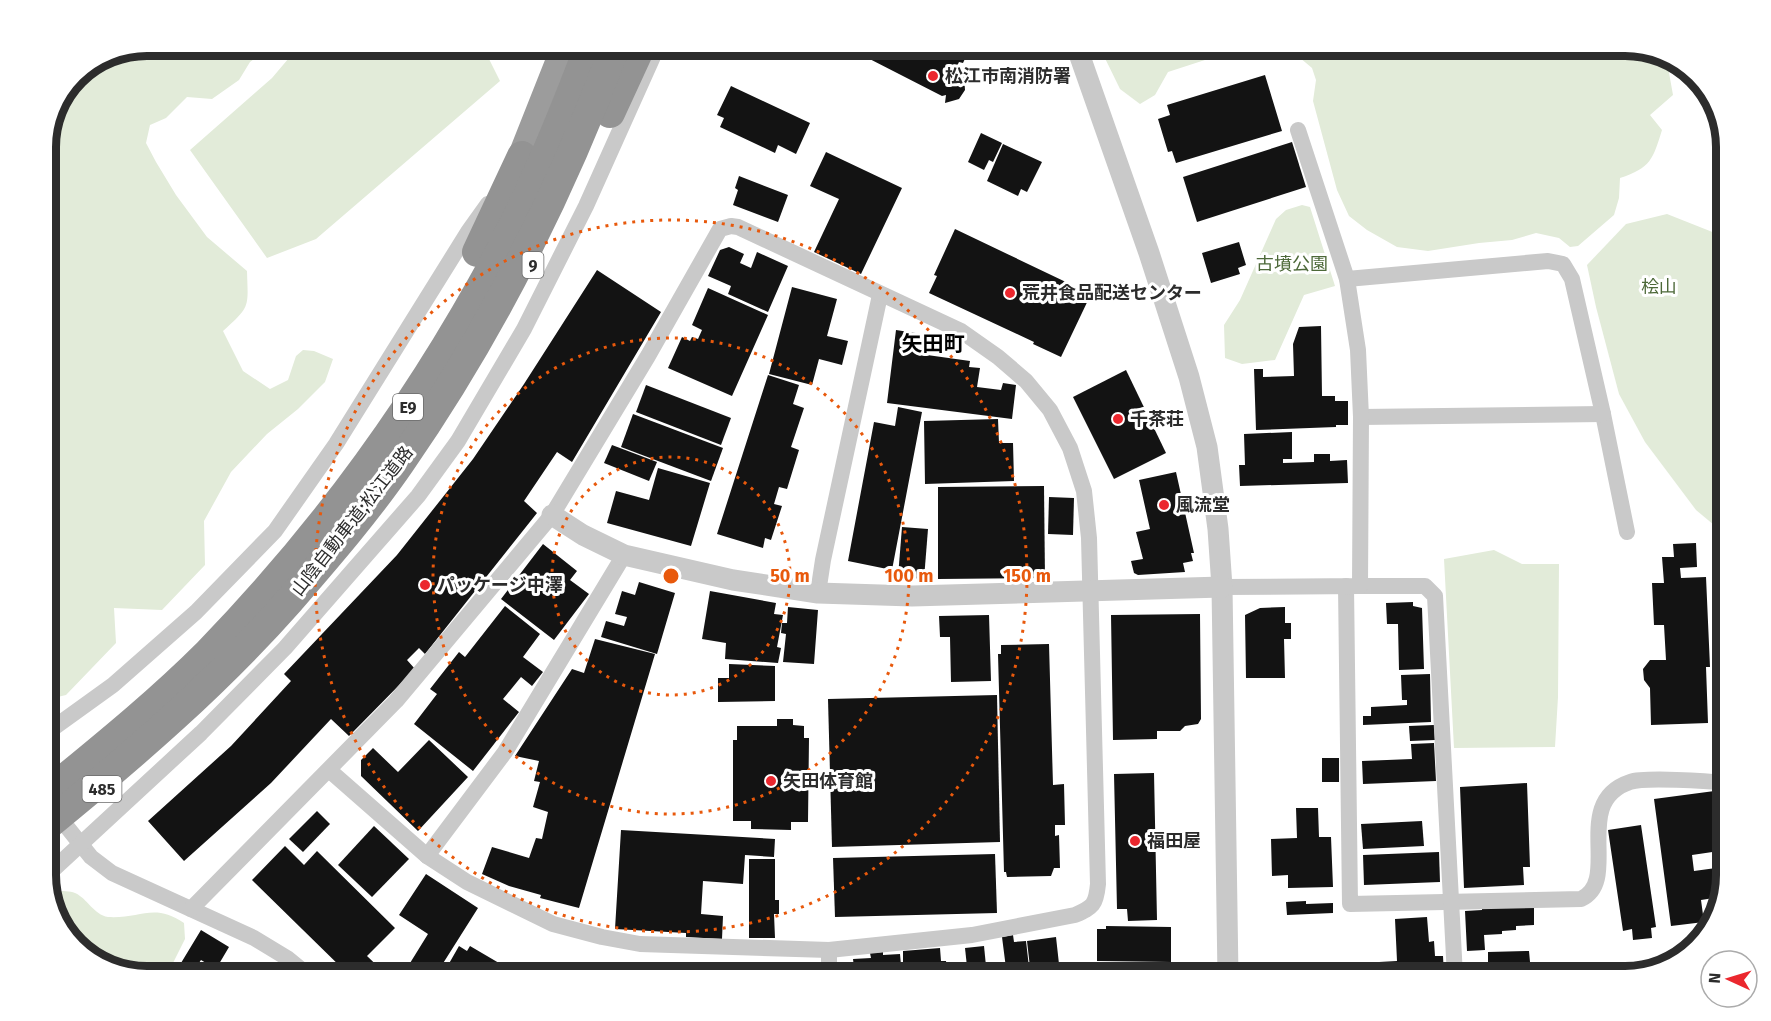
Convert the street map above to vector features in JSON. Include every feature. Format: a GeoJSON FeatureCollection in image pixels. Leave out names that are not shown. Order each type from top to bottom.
{"type":"FeatureCollection","features":[{"type":"Feature","properties":{"kind":"highway"},"geometry":{"type":"LineString","coordinates":[[270,585],[359,456],[452,303],[522,156],[562,55]]}},
{"type":"Feature","properties":{"kind":"highway","name":"山陰自動車道;松江道路"},"geometry":{"type":"LineString","coordinates":[[56,786],[147,711],[207,653],[270,585],[327,518],[380,449],[433,368],[483,284],[527,197],[586,55]]}},
{"type":"Feature","properties":{"kind":"highway","name":"山陰自動車道;松江道路"},"geometry":{"type":"LineString","coordinates":[[66,835],[159,732],[288,602],[400,464],[455,378],[503,296],[549,206],[588,121],[612,55]]}},
{"type":"Feature","properties":{"kind":"highway","name":"9"},"geometry":{"type":"LineString","coordinates":[[400,464],[452,398],[520,292],[637,55]]}},
{"type":"Feature","properties":{"kind":"highway","name":"485"},"geometry":{"type":"LineString","coordinates":[[56,834],[159,732]]}},
{"type":"Feature","properties":{"kind":"street"},"geometry":{"type":"LineString","coordinates":[[56,855],[66,835],[201,733],[285,648],[418,496],[458,441],[524,329],[586,206],[654,55]]}},
{"type":"Feature","properties":{"kind":"street"},"geometry":{"type":"LineString","coordinates":[[1079,55],[1149,253],[1189,377],[1207,447],[1218,529],[1222,587],[1228,966]]}},
{"type":"Feature","properties":{"kind":"street"},"geometry":{"type":"LineString","coordinates":[[1298,130],[1347,279],[1358,350],[1361,417],[1353,586],[1350,904],[1581,899],[1594,888],[1597,876],[1599,816],[1604,801],[1616,790],[1630,782],[1648,780],[1716,783]]}},
{"type":"Feature","properties":{"kind":"street"},"geometry":{"type":"LineString","coordinates":[[56,726],[112,684],[187,619],[275,531],[336,444],[468,232],[522,156]]}},
{"type":"Feature","properties":{"kind":"street"},"geometry":{"type":"LineString","coordinates":[[191,909],[396,701],[552,515],[648,356],[720,229],[738,227],[961,331],[998,357],[1026,381],[1050,410],[1070,448],[1084,491],[1089,537],[1098,884],[1096,901],[1088,909],[1075,915],[972,935],[829,950],[640,944],[602,937],[553,924],[467,882],[427,856],[329,770]]}},
{"type":"Feature","properties":{"kind":"street"},"geometry":{"type":"LineString","coordinates":[[1347,279],[1548,261],[1563,264],[1572,279],[1627,532]]}},
{"type":"Feature","properties":{"kind":"street"},"geometry":{"type":"LineString","coordinates":[[818,593],[823,560],[880,295]]}},
{"type":"Feature","properties":{"kind":"street"},"geometry":{"type":"LineString","coordinates":[[1361,417],[1603,414]]}},
{"type":"Feature","properties":{"kind":"street"},"geometry":{"type":"LineString","coordinates":[[552,515],[583,535],[624,555],[733,580],[818,593],[873,596],[1222,587],[1425,586],[1435,596],[1455,966]]}},
{"type":"Feature","properties":{"kind":"street"},"geometry":{"type":"LineString","coordinates":[[427,856],[505,752],[624,555]]}},
{"type":"Feature","properties":{"kind":"street"},"geometry":{"type":"LineString","coordinates":[[56,818],[66,835],[112,873],[254,938],[297,966]]}},
{"type":"Feature","properties":{"kind":"street"},"geometry":{"type":"LineString","coordinates":[[829,950],[829,966]]}},
{"type":"Feature","properties":{"kind":"green space"},"geometry":{"type":"Polygon","coordinates":[[[259,55],[250,62],[239,80],[212,99],[187,97],[166,118],[150,125],[146,143],[176,195],[207,237],[247,271],[246,305],[239,316],[223,331],[243,371],[270,389],[288,380],[296,356],[303,350],[314,351],[333,359],[325,382],[298,409],[267,434],[231,472],[204,521],[205,565],[162,610],[114,608],[116,643],[66,695],[56,697],[56,141],[62,112],[82,82],[112,62],[129,57],[259,55]]]}},
{"type":"Feature","properties":{"kind":"green space"},"geometry":{"type":"Polygon","coordinates":[[[291,55],[487,55],[500,81],[316,239],[267,258],[190,150],[272,78],[291,55]]]}},
{"type":"Feature","properties":{"kind":"green space"},"geometry":{"type":"Polygon","coordinates":[[[1103,55],[1220,55],[1168,72],[1155,95],[1140,104],[1120,89],[1103,55]]]}},
{"type":"Feature","properties":{"kind":"green space"},"geometry":{"type":"Polygon","coordinates":[[[1297,55],[1624,55],[1648,59],[1668,67],[1673,95],[1650,115],[1662,130],[1653,155],[1645,166],[1620,178],[1619,198],[1614,215],[1578,246],[1570,247],[1559,238],[1536,233],[1512,240],[1428,251],[1397,247],[1367,230],[1349,216],[1337,190],[1313,101],[1316,80],[1312,68],[1297,55]]]}},
{"type":"Feature","properties":{"kind":"green space","name":"古墳公園"},"geometry":{"type":"Polygon","coordinates":[[[1302,205],[1310,207],[1335,286],[1304,295],[1275,360],[1242,364],[1225,358],[1224,325],[1240,300],[1276,219],[1286,210],[1302,205]]]}},
{"type":"Feature","properties":{"kind":"green space","name":"桧山"},"geometry":{"type":"Polygon","coordinates":[[[1667,214],[1715,233],[1716,526],[1696,510],[1645,442],[1619,394],[1587,265],[1626,224],[1667,214]]]}},
{"type":"Feature","properties":{"kind":"green space"},"geometry":{"type":"Polygon","coordinates":[[[1494,550],[1522,564],[1559,564],[1558,697],[1555,747],[1454,748],[1444,559],[1494,550]]]}},
{"type":"Feature","properties":{"kind":"green space"},"geometry":{"type":"Polygon","coordinates":[[[58,891],[75,893],[103,916],[164,913],[184,923],[185,939],[172,966],[135,965],[112,959],[91,947],[74,930],[62,909],[58,891]]]}},
{"type":"Feature","properties":{"kind":"building","name":"松江市南消防署"},"geometry":{"type":"Polygon","coordinates":[[[862,55],[919,55],[967,55],[963,63],[959,62],[957,66],[964,75],[965,90],[959,99],[945,103],[946,95],[942,96],[862,55]]]}},
{"type":"Feature","properties":{"kind":"building"},"geometry":{"type":"Polygon","coordinates":[[[1265,75],[1282,131],[1176,163],[1172,151],[1168,152],[1158,119],[1170,115],[1167,105],[1265,75]]]}},
{"type":"Feature","properties":{"kind":"building"},"geometry":{"type":"Polygon","coordinates":[[[731,86],[810,123],[796,154],[778,145],[775,153],[720,127],[724,118],[717,115],[731,86]]]}},
{"type":"Feature","properties":{"kind":"building"},"geometry":{"type":"Polygon","coordinates":[[[981,133],[1002,143],[993,162],[989,160],[984,170],[968,162],[981,133]]]}},
{"type":"Feature","properties":{"kind":"building"},"geometry":{"type":"Polygon","coordinates":[[[1292,142],[1306,187],[1197,222],[1183,177],[1292,142]]]}},
{"type":"Feature","properties":{"kind":"building"},"geometry":{"type":"Polygon","coordinates":[[[1003,144],[1042,162],[1027,192],[1021,189],[1018,196],[987,181],[1003,144]]]}},
{"type":"Feature","properties":{"kind":"building"},"geometry":{"type":"Polygon","coordinates":[[[826,152],[902,188],[861,274],[814,252],[839,199],[810,186],[826,152]]]}},
{"type":"Feature","properties":{"kind":"building"},"geometry":{"type":"Polygon","coordinates":[[[739,176],[788,195],[778,222],[733,205],[738,190],[735,188],[739,176]]]}},
{"type":"Feature","properties":{"kind":"building","name":"荒井食品配送センター"},"geometry":{"type":"Polygon","coordinates":[[[955,229],[1091,294],[1061,357],[929,293],[937,276],[934,275],[955,229]]]}},
{"type":"Feature","properties":{"kind":"building"},"geometry":{"type":"Polygon","coordinates":[[[1239,242],[1246,265],[1238,268],[1240,274],[1211,283],[1202,253],[1239,242]]]}},
{"type":"Feature","properties":{"kind":"building"},"geometry":{"type":"Polygon","coordinates":[[[729,247],[744,254],[740,263],[751,268],[757,252],[788,266],[768,312],[728,294],[731,286],[708,276],[720,250],[729,247]]]}},
{"type":"Feature","properties":{"kind":"building","name":"パッケージ中澤"},"geometry":{"type":"Polygon","coordinates":[[[597,270],[661,312],[572,462],[557,452],[524,501],[537,513],[425,654],[419,648],[407,660],[415,669],[349,736],[331,719],[271,783],[184,861],[148,821],[231,746],[291,681],[284,674],[397,555],[473,459],[597,270]]]}},
{"type":"Feature","properties":{"kind":"building"},"geometry":{"type":"Polygon","coordinates":[[[792,287],[837,299],[827,336],[848,341],[842,365],[819,359],[812,385],[769,374],[792,287]]]}},
{"type":"Feature","properties":{"kind":"building"},"geometry":{"type":"Polygon","coordinates":[[[708,288],[768,315],[732,396],[668,368],[682,337],[690,341],[692,337],[698,339],[702,330],[692,325],[708,288]]]}},
{"type":"Feature","properties":{"kind":"building"},"geometry":{"type":"Polygon","coordinates":[[[1321,326],[1322,396],[1335,396],[1335,401],[1348,401],[1348,425],[1256,430],[1254,369],[1263,369],[1263,377],[1294,376],[1293,344],[1299,327],[1321,326]]]}},
{"type":"Feature","properties":{"kind":"building"},"geometry":{"type":"Polygon","coordinates":[[[896,330],[922,334],[920,354],[970,361],[969,367],[980,368],[977,387],[1001,390],[1003,383],[1016,385],[1012,419],[887,403],[896,330]]]}},
{"type":"Feature","properties":{"kind":"building","name":"千茶荘"},"geometry":{"type":"Polygon","coordinates":[[[1126,370],[1166,453],[1114,479],[1073,397],[1126,370]]]}},
{"type":"Feature","properties":{"kind":"building"},"geometry":{"type":"Polygon","coordinates":[[[768,375],[799,385],[793,404],[804,408],[791,447],[799,450],[787,489],[779,487],[774,504],[782,506],[771,540],[765,538],[763,548],[717,534],[768,375]]]}},
{"type":"Feature","properties":{"kind":"building"},"geometry":{"type":"Polygon","coordinates":[[[646,385],[731,418],[721,445],[636,412],[646,385]]]}},
{"type":"Feature","properties":{"kind":"building"},"geometry":{"type":"Polygon","coordinates":[[[898,407],[922,412],[892,570],[848,561],[874,422],[895,426],[898,407]]]}},
{"type":"Feature","properties":{"kind":"building"},"geometry":{"type":"Polygon","coordinates":[[[633,414],[723,448],[711,481],[621,447],[633,414]]]}},
{"type":"Feature","properties":{"kind":"building"},"geometry":{"type":"Polygon","coordinates":[[[998,419],[999,443],[1013,443],[1014,481],[925,484],[924,421],[998,419]]]}},
{"type":"Feature","properties":{"kind":"building"},"geometry":{"type":"Polygon","coordinates":[[[1292,432],[1292,459],[1283,459],[1283,463],[1314,462],[1314,454],[1330,454],[1330,461],[1347,460],[1348,483],[1240,486],[1239,465],[1245,465],[1244,434],[1292,432]]]}},
{"type":"Feature","properties":{"kind":"building"},"geometry":{"type":"Polygon","coordinates":[[[612,445],[657,462],[649,481],[604,463],[612,445]]]}},
{"type":"Feature","properties":{"kind":"building"},"geometry":{"type":"Polygon","coordinates":[[[658,468],[710,483],[691,546],[607,523],[616,491],[649,500],[658,468]]]}},
{"type":"Feature","properties":{"kind":"building","name":"風流堂"},"geometry":{"type":"Polygon","coordinates":[[[1176,472],[1194,553],[1191,553],[1193,561],[1183,563],[1185,572],[1138,575],[1134,573],[1131,561],[1143,559],[1136,532],[1150,529],[1139,480],[1176,472]]]}},
{"type":"Feature","properties":{"kind":"building"},"geometry":{"type":"Polygon","coordinates":[[[1044,486],[1045,578],[938,579],[938,487],[1044,486]]]}},
{"type":"Feature","properties":{"kind":"building"},"geometry":{"type":"Polygon","coordinates":[[[1049,497],[1074,498],[1073,535],[1048,534],[1049,497]]]}},
{"type":"Feature","properties":{"kind":"building"},"geometry":{"type":"Polygon","coordinates":[[[902,527],[928,529],[924,579],[898,577],[902,527]]]}},
{"type":"Feature","properties":{"kind":"building"},"geometry":{"type":"Polygon","coordinates":[[[1696,543],[1697,567],[1680,568],[1681,578],[1706,577],[1710,667],[1706,667],[1708,723],[1651,725],[1650,688],[1644,680],[1643,669],[1650,660],[1666,660],[1664,625],[1654,625],[1652,583],[1664,583],[1662,557],[1674,557],[1673,544],[1696,543]]]}},
{"type":"Feature","properties":{"kind":"building"},"geometry":{"type":"Polygon","coordinates":[[[543,544],[577,571],[570,580],[589,594],[554,640],[501,599],[543,544]]]}},
{"type":"Feature","properties":{"kind":"building"},"geometry":{"type":"Polygon","coordinates":[[[639,582],[675,593],[657,654],[601,637],[606,621],[624,626],[627,617],[615,614],[622,591],[635,595],[639,582]]]}},
{"type":"Feature","properties":{"kind":"building"},"geometry":{"type":"Polygon","coordinates":[[[710,591],[776,603],[774,614],[783,615],[777,647],[781,648],[778,663],[725,659],[726,643],[702,639],[710,591]]]}},
{"type":"Feature","properties":{"kind":"building"},"geometry":{"type":"Polygon","coordinates":[[[1413,602],[1413,606],[1422,608],[1424,669],[1399,670],[1398,624],[1387,624],[1386,603],[1413,602]]]}},
{"type":"Feature","properties":{"kind":"building"},"geometry":{"type":"Polygon","coordinates":[[[505,606],[540,634],[523,657],[543,672],[532,686],[521,677],[503,699],[519,712],[473,771],[414,724],[437,694],[430,689],[459,652],[465,657],[505,606]]]}},
{"type":"Feature","properties":{"kind":"building"},"geometry":{"type":"Polygon","coordinates":[[[788,607],[818,610],[814,664],[783,662],[786,634],[781,633],[782,623],[787,623],[788,607]]]}},
{"type":"Feature","properties":{"kind":"building"},"geometry":{"type":"Polygon","coordinates":[[[1285,607],[1285,623],[1291,623],[1291,639],[1284,639],[1285,678],[1246,678],[1245,615],[1260,608],[1285,607]]]}},
{"type":"Feature","properties":{"kind":"building"},"geometry":{"type":"Polygon","coordinates":[[[1200,614],[1201,719],[1198,724],[1185,726],[1180,731],[1157,731],[1157,739],[1113,740],[1111,615],[1200,614]]]}},
{"type":"Feature","properties":{"kind":"building"},"geometry":{"type":"Polygon","coordinates":[[[989,615],[991,681],[951,682],[950,637],[940,637],[939,616],[989,615]]]}},
{"type":"Feature","properties":{"kind":"building"},"geometry":{"type":"Polygon","coordinates":[[[595,639],[655,654],[579,908],[540,898],[541,895],[509,886],[482,874],[492,847],[529,858],[536,838],[542,839],[548,812],[533,807],[540,782],[534,781],[539,761],[515,756],[572,669],[584,673],[595,639]]]}},
{"type":"Feature","properties":{"kind":"building"},"geometry":{"type":"Polygon","coordinates":[[[1049,644],[1053,785],[1064,784],[1065,825],[1055,825],[1055,836],[1059,835],[1060,868],[1054,868],[1051,876],[1007,877],[1004,872],[998,654],[1001,654],[1001,645],[1049,644]]]}},
{"type":"Feature","properties":{"kind":"building"},"geometry":{"type":"Polygon","coordinates":[[[729,664],[775,666],[775,701],[718,702],[718,678],[729,678],[729,664]]]}},
{"type":"Feature","properties":{"kind":"building"},"geometry":{"type":"Polygon","coordinates":[[[1430,674],[1431,722],[1363,725],[1363,716],[1371,716],[1371,707],[1407,705],[1407,700],[1402,700],[1401,675],[1430,674]]]}},
{"type":"Feature","properties":{"kind":"building"},"geometry":{"type":"Polygon","coordinates":[[[997,695],[1000,842],[832,847],[828,699],[997,695]]]}},
{"type":"Feature","properties":{"kind":"building","name":"矢田体育館"},"geometry":{"type":"Polygon","coordinates":[[[777,719],[793,719],[793,725],[804,726],[804,738],[809,738],[808,822],[791,822],[791,830],[751,829],[751,821],[733,821],[733,740],[737,740],[737,726],[777,726],[777,719]]]}},
{"type":"Feature","properties":{"kind":"building"},"geometry":{"type":"Polygon","coordinates":[[[1434,725],[1435,740],[1410,741],[1409,726],[1434,725]]]}},
{"type":"Feature","properties":{"kind":"building"},"geometry":{"type":"Polygon","coordinates":[[[429,740],[468,777],[418,831],[361,776],[361,760],[373,748],[398,772],[429,740]]]}},
{"type":"Feature","properties":{"kind":"building"},"geometry":{"type":"Polygon","coordinates":[[[1434,743],[1436,781],[1363,784],[1362,761],[1412,759],[1411,744],[1434,743]]]}},
{"type":"Feature","properties":{"kind":"building"},"geometry":{"type":"Polygon","coordinates":[[[1322,758],[1339,758],[1339,782],[1322,782],[1322,758]]]}},
{"type":"Feature","properties":{"kind":"building","name":"福田屋"},"geometry":{"type":"Polygon","coordinates":[[[1154,773],[1157,920],[1128,921],[1127,909],[1117,909],[1114,774],[1154,773]]]}},
{"type":"Feature","properties":{"kind":"building"},"geometry":{"type":"Polygon","coordinates":[[[1527,783],[1530,867],[1523,867],[1524,885],[1464,888],[1460,787],[1527,783]]]}},
{"type":"Feature","properties":{"kind":"building"},"geometry":{"type":"Polygon","coordinates":[[[1716,791],[1716,809],[1713,810],[1716,825],[1716,851],[1692,855],[1694,871],[1716,868],[1712,898],[1701,900],[1704,919],[1702,922],[1671,926],[1654,799],[1716,791]]]}},
{"type":"Feature","properties":{"kind":"building"},"geometry":{"type":"Polygon","coordinates":[[[1296,808],[1318,808],[1319,837],[1331,837],[1333,887],[1288,888],[1288,875],[1272,876],[1271,839],[1297,838],[1296,808]]]}},
{"type":"Feature","properties":{"kind":"building"},"geometry":{"type":"Polygon","coordinates":[[[317,811],[330,824],[303,852],[289,839],[317,811]]]}},
{"type":"Feature","properties":{"kind":"building"},"geometry":{"type":"Polygon","coordinates":[[[1422,821],[1424,846],[1363,849],[1361,824],[1422,821]]]}},
{"type":"Feature","properties":{"kind":"building"},"geometry":{"type":"Polygon","coordinates":[[[1641,825],[1656,927],[1651,928],[1652,938],[1633,940],[1632,929],[1623,931],[1608,830],[1641,825]]]}},
{"type":"Feature","properties":{"kind":"building"},"geometry":{"type":"Polygon","coordinates":[[[374,826],[409,859],[372,897],[338,865],[374,826]]]}},
{"type":"Feature","properties":{"kind":"building"},"geometry":{"type":"Polygon","coordinates":[[[621,830],[775,839],[774,857],[745,855],[743,884],[703,881],[701,914],[723,916],[722,939],[686,937],[686,933],[615,929],[621,830]]]}},
{"type":"Feature","properties":{"kind":"building"},"geometry":{"type":"Polygon","coordinates":[[[285,846],[304,865],[317,851],[395,928],[367,956],[378,966],[340,966],[252,880],[285,846]]]}},
{"type":"Feature","properties":{"kind":"building"},"geometry":{"type":"Polygon","coordinates":[[[1439,852],[1440,882],[1364,885],[1363,855],[1439,852]]]}},
{"type":"Feature","properties":{"kind":"building"},"geometry":{"type":"Polygon","coordinates":[[[995,854],[997,913],[835,917],[833,858],[995,854]]]}},
{"type":"Feature","properties":{"kind":"building"},"geometry":{"type":"Polygon","coordinates":[[[749,859],[775,859],[775,900],[779,900],[779,914],[774,914],[775,938],[749,938],[749,859]]]}},
{"type":"Feature","properties":{"kind":"building"},"geometry":{"type":"Polygon","coordinates":[[[426,874],[478,908],[441,966],[408,966],[428,934],[399,915],[426,874]]]}},
{"type":"Feature","properties":{"kind":"building"},"geometry":{"type":"Polygon","coordinates":[[[1306,901],[1306,904],[1333,903],[1333,913],[1287,915],[1286,902],[1306,901]]]}},
{"type":"Feature","properties":{"kind":"building"},"geometry":{"type":"Polygon","coordinates":[[[1534,906],[1534,925],[1516,926],[1516,930],[1502,931],[1502,934],[1484,935],[1485,950],[1467,951],[1465,911],[1534,906]]]}},
{"type":"Feature","properties":{"kind":"building"},"geometry":{"type":"Polygon","coordinates":[[[1427,917],[1429,942],[1434,941],[1435,956],[1443,956],[1444,966],[1379,966],[1379,962],[1397,961],[1395,919],[1427,917]]]}},
{"type":"Feature","properties":{"kind":"building"},"geometry":{"type":"Polygon","coordinates":[[[1106,926],[1171,927],[1171,962],[1097,961],[1097,929],[1106,929],[1106,926]]]}},
{"type":"Feature","properties":{"kind":"building"},"geometry":{"type":"Polygon","coordinates":[[[201,930],[229,947],[218,966],[211,966],[201,960],[197,966],[187,966],[181,963],[201,930]]]}},
{"type":"Feature","properties":{"kind":"building"},"geometry":{"type":"Polygon","coordinates":[[[1013,935],[1014,942],[1026,941],[1029,966],[1006,966],[1002,937],[1013,935]]]}},
{"type":"Feature","properties":{"kind":"building"},"geometry":{"type":"Polygon","coordinates":[[[1056,937],[1059,964],[1070,962],[1070,966],[1030,966],[1027,941],[1056,937]]]}},
{"type":"Feature","properties":{"kind":"building"},"geometry":{"type":"Polygon","coordinates":[[[459,946],[467,951],[470,946],[504,966],[448,966],[459,946]]]}},
{"type":"Feature","properties":{"kind":"building"},"geometry":{"type":"Polygon","coordinates":[[[984,946],[986,966],[967,966],[965,948],[984,946]]]}},
{"type":"Feature","properties":{"kind":"building"},"geometry":{"type":"Polygon","coordinates":[[[940,948],[941,961],[946,961],[947,966],[903,966],[903,951],[940,948]]]}},
{"type":"Feature","properties":{"kind":"building"},"geometry":{"type":"Polygon","coordinates":[[[1529,951],[1530,962],[1488,963],[1488,952],[1529,951]]]}},
{"type":"Feature","properties":{"kind":"building"},"geometry":{"type":"Polygon","coordinates":[[[870,953],[900,954],[901,966],[854,966],[853,959],[871,958],[870,953]]]}},
{"type":"Feature","properties":{"kind":"building"},"geometry":{"type":"Polygon","coordinates":[[[698,963],[765,963],[765,966],[698,966],[698,963]]]}},
{"type":"Feature","properties":{"kind":"place","name":"松江市南消防署"},"geometry":{"type":"Point","coordinates":[933,76]}},
{"type":"Feature","properties":{"kind":"place","name":"荒井食品配送センター"},"geometry":{"type":"Point","coordinates":[1010,293]}},
{"type":"Feature","properties":{"kind":"place","name":"千茶荘"},"geometry":{"type":"Point","coordinates":[1118,419]}},
{"type":"Feature","properties":{"kind":"place","name":"風流堂"},"geometry":{"type":"Point","coordinates":[1164,505]}},
{"type":"Feature","properties":{"kind":"place","name":"パッケージ中澤"},"geometry":{"type":"Point","coordinates":[425,585]}},
{"type":"Feature","properties":{"kind":"place","name":"矢田体育館"},"geometry":{"type":"Point","coordinates":[771,781]}},
{"type":"Feature","properties":{"kind":"place","name":"福田屋"},"geometry":{"type":"Point","coordinates":[1135,841]}},
{"type":"Feature","properties":{"kind":"district","name":"矢田町"},"geometry":{"type":"Point","coordinates":[933,344]}}]}
